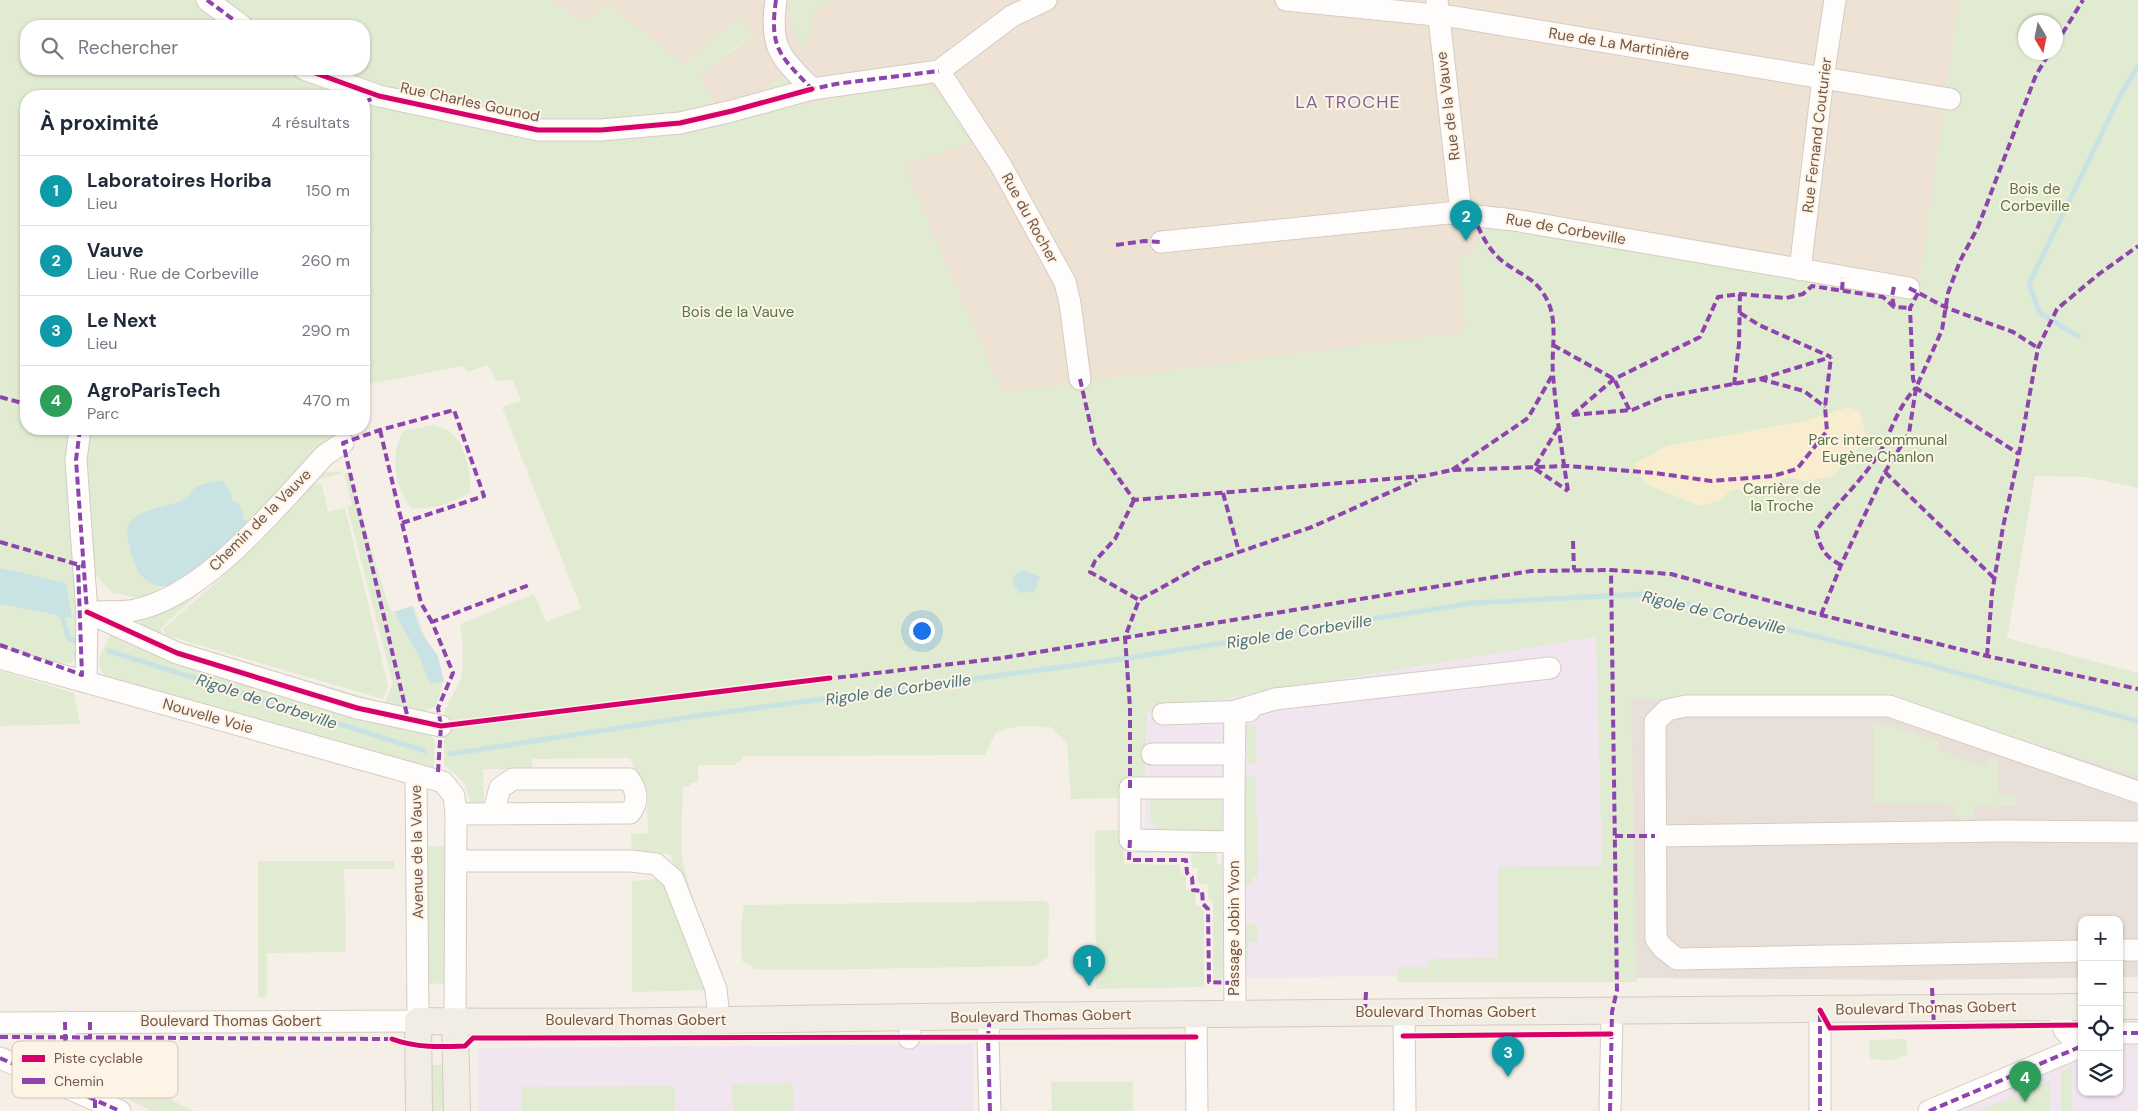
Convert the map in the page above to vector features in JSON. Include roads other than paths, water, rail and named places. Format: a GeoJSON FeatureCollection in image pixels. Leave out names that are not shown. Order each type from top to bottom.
{"type":"FeatureCollection","features":[{"type":"Feature","properties":{"kind":"main road"},"geometry":{"type":"LineString","coordinates":[[2123,1006],[2138,1006]]}},
{"type":"Feature","properties":{"kind":"main road","name":"Boulevard Thomas Gobert"},"geometry":{"type":"LineString","coordinates":[[418,1020],[719,1019],[910,1028],[990,1016],[2069,1007]]}},
{"type":"Feature","properties":{"kind":"main road","name":"Avenue de la Vauve"},"geometry":{"type":"LineString","coordinates":[[418,1020],[419,1111]]}},
{"type":"Feature","properties":{"kind":"main road","name":"Avenue de la Vauve"},"geometry":{"type":"LineString","coordinates":[[456,1021],[456,1111]]}},
{"type":"Feature","properties":{"kind":"street"},"geometry":{"type":"LineString","coordinates":[[208,0],[234,20]]}},
{"type":"Feature","properties":{"kind":"street"},"geometry":{"type":"LineString","coordinates":[[776,0],[773,30],[777,48],[785,62],[812,89]]}},
{"type":"Feature","properties":{"kind":"street"},"geometry":{"type":"LineString","coordinates":[[939,72],[1012,16],[1046,0]]}},
{"type":"Feature","properties":{"kind":"street","name":"Rue de La Martinière"},"geometry":{"type":"LineString","coordinates":[[1286,0],[1438,8],[1823,78],[1950,99]]}},
{"type":"Feature","properties":{"kind":"street","name":"Rue Fernand Couturier"},"geometry":{"type":"LineString","coordinates":[[1800,270],[1823,78],[1835,0]]}},
{"type":"Feature","properties":{"kind":"street","name":"Rue de la Vauve"},"geometry":{"type":"LineString","coordinates":[[1438,8],[1460,213]]}},
{"type":"Feature","properties":{"kind":"street","name":"Rue Charles Gounod"},"geometry":{"type":"LineString","coordinates":[[371,99],[538,130],[601,130],[680,123],[812,89],[939,72]]}},
{"type":"Feature","properties":{"kind":"street","name":"Rue du Rocher"},"geometry":{"type":"LineString","coordinates":[[939,72],[1000,164],[1065,282],[1070,303],[1080,380]]}},
{"type":"Feature","properties":{"kind":"street","name":"Rue Charles Gounod"},"geometry":{"type":"LineString","coordinates":[[317,75],[351,90]]}},
{"type":"Feature","properties":{"kind":"street","name":"Rue de Corbeville"},"geometry":{"type":"LineString","coordinates":[[1161,242],[1460,213],[1523,221],[1908,288]]}},
{"type":"Feature","properties":{"kind":"street"},"geometry":{"type":"LineString","coordinates":[[79,435],[76,460],[87,612],[86,681]]}},
{"type":"Feature","properties":{"kind":"street","name":"Chemin de la Vauve"},"geometry":{"type":"LineString","coordinates":[[87,612],[134,610],[164,600],[197,582],[230,554],[325,455],[343,442]]}},
{"type":"Feature","properties":{"kind":"street"},"geometry":{"type":"LineString","coordinates":[[87,612],[177,652],[357,708],[441,726]]}},
{"type":"Feature","properties":{"kind":"street","name":"Nouvelle Voie"},"geometry":{"type":"LineString","coordinates":[[0,658],[416,775]]}},
{"type":"Feature","properties":{"kind":"street"},"geometry":{"type":"LineString","coordinates":[[1235,711],[1275,699],[1550,668]]}},
{"type":"Feature","properties":{"kind":"street"},"geometry":{"type":"LineString","coordinates":[[2078,951],[1677,959],[1663,948],[1656,939],[1655,722],[1667,710],[1686,706],[1889,706],[2138,792]]}},
{"type":"Feature","properties":{"kind":"street"},"geometry":{"type":"LineString","coordinates":[[1234,788],[1235,711]]}},
{"type":"Feature","properties":{"kind":"street"},"geometry":{"type":"LineString","coordinates":[[1162,714],[1262,711]]}},
{"type":"Feature","properties":{"kind":"street"},"geometry":{"type":"LineString","coordinates":[[1152,754],[1235,754]]}},
{"type":"Feature","properties":{"kind":"street","name":"Avenue de la Vauve"},"geometry":{"type":"LineString","coordinates":[[418,1020],[416,775],[443,782],[454,796],[456,814],[456,1021]]}},
{"type":"Feature","properties":{"kind":"street"},"geometry":{"type":"LineString","coordinates":[[456,814],[494,814],[630,813],[636,802],[636,795],[629,779],[513,779],[500,788],[494,814]]}},
{"type":"Feature","properties":{"kind":"street","name":"Passage Jobin Yvon"},"geometry":{"type":"LineString","coordinates":[[1234,842],[1130,840],[1130,788],[1234,788],[1235,1013]]}},
{"type":"Feature","properties":{"kind":"street"},"geometry":{"type":"LineString","coordinates":[[1655,836],[2003,831],[2138,832]]}},
{"type":"Feature","properties":{"kind":"street"},"geometry":{"type":"LineString","coordinates":[[456,861],[631,861],[656,864],[673,879],[716,988],[719,1019]]}},
{"type":"Feature","properties":{"kind":"street"},"geometry":{"type":"LineString","coordinates":[[2123,950],[2138,950]]}},
{"type":"Feature","properties":{"kind":"street"},"geometry":{"type":"LineString","coordinates":[[2069,1007],[2064,1030],[2078,1044]]}},
{"type":"Feature","properties":{"kind":"street"},"geometry":{"type":"LineString","coordinates":[[1820,1010],[1820,1111]]}},
{"type":"Feature","properties":{"kind":"street"},"geometry":{"type":"LineString","coordinates":[[1404,1012],[1405,1111]]}},
{"type":"Feature","properties":{"kind":"street"},"geometry":{"type":"LineString","coordinates":[[1610,1111],[1612,1012]]}},
{"type":"Feature","properties":{"kind":"street"},"geometry":{"type":"LineString","coordinates":[[1196,1015],[1196,1111]]}},
{"type":"Feature","properties":{"kind":"street"},"geometry":{"type":"LineString","coordinates":[[990,1016],[988,1037],[990,1111]]}},
{"type":"Feature","properties":{"kind":"street","name":"Boulevard Thomas Gobert"},"geometry":{"type":"LineString","coordinates":[[0,1023],[418,1020]]}},
{"type":"Feature","properties":{"kind":"street"},"geometry":{"type":"LineString","coordinates":[[66,1022],[66,1041]]}},
{"type":"Feature","properties":{"kind":"street"},"geometry":{"type":"LineString","coordinates":[[2123,1033],[2138,1033]]}},
{"type":"Feature","properties":{"kind":"street"},"geometry":{"type":"LineString","coordinates":[[1929,1111],[2078,1048]]}},
{"type":"Feature","properties":{"kind":"street"},"geometry":{"type":"LineString","coordinates":[[0,1058],[12,1063]]}},
{"type":"Feature","properties":{"kind":"street"},"geometry":{"type":"LineString","coordinates":[[91,1098],[120,1111]]}},
{"type":"Feature","properties":{"kind":"water"},"geometry":{"type":"Polygon","coordinates":[[[222,480],[231,492],[232,501],[238,503],[243,511],[242,517],[249,523],[212,558],[167,586],[152,584],[145,580],[132,557],[127,533],[129,523],[146,512],[181,501],[196,487],[222,480]]]}},
{"type":"Feature","properties":{"kind":"water"},"geometry":{"type":"Polygon","coordinates":[[[0,568],[66,583],[72,618],[0,604],[0,568]]]}},
{"type":"Feature","properties":{"kind":"water"},"geometry":{"type":"Polygon","coordinates":[[[1022,570],[1040,577],[1034,592],[1020,593],[1013,585],[1013,577],[1022,570]]]}},
{"type":"Feature","properties":{"kind":"water"},"geometry":{"type":"Polygon","coordinates":[[[412,606],[422,634],[438,656],[444,682],[430,684],[419,656],[394,612],[412,606]]]}},
{"type":"Feature","properties":{"kind":"waterway"},"geometry":{"type":"LineString","coordinates":[[2048,318],[2039,312],[2029,284],[2118,100],[2138,66]]}},
{"type":"Feature","properties":{"kind":"waterway"},"geometry":{"type":"LineString","coordinates":[[2053,321],[2078,336]]}},
{"type":"Feature","properties":{"kind":"waterway","name":"Rigole de Corbeville"},"geometry":{"type":"LineString","coordinates":[[450,754],[696,716],[1129,658],[1472,603],[1645,594],[1895,656],[2138,721]]}},
{"type":"Feature","properties":{"kind":"waterway","name":"Rigole de Corbeville"},"geometry":{"type":"LineString","coordinates":[[62,616],[69,639],[79,642]]}},
{"type":"Feature","properties":{"kind":"waterway","name":"Rigole de Corbeville"},"geometry":{"type":"LineString","coordinates":[[109,651],[425,751]]}},
{"type":"Feature","properties":{"kind":"place","name":"Vauve"},"geometry":{"type":"Point","coordinates":[1466,241]}},
{"type":"Feature","properties":{"kind":"place","name":"Laboratoires Horiba"},"geometry":{"type":"Point","coordinates":[1089,986]}},
{"type":"Feature","properties":{"kind":"place","name":"Le Next"},"geometry":{"type":"Point","coordinates":[1508,1077]}},
{"type":"Feature","properties":{"kind":"place","name":"AgroParisTech"},"geometry":{"type":"Point","coordinates":[2025,1102]}},
{"type":"Feature","properties":{"kind":"district","name":"LA TROCHE"},"geometry":{"type":"Point","coordinates":[1348,102]}},
{"type":"Feature","properties":{"kind":"park label","name":"Bois de Corbeville"},"geometry":{"type":"Point","coordinates":[2035,198]}},
{"type":"Feature","properties":{"kind":"park label","name":"Bois de la Vauve"},"geometry":{"type":"Point","coordinates":[738,312]}},
{"type":"Feature","properties":{"kind":"park label","name":"Parc intercommunal Eugène Chanlon"},"geometry":{"type":"Point","coordinates":[1878,448]}},
{"type":"Feature","properties":{"kind":"park label","name":"Carrière de la Troche"},"geometry":{"type":"Point","coordinates":[1782,498]}}]}
